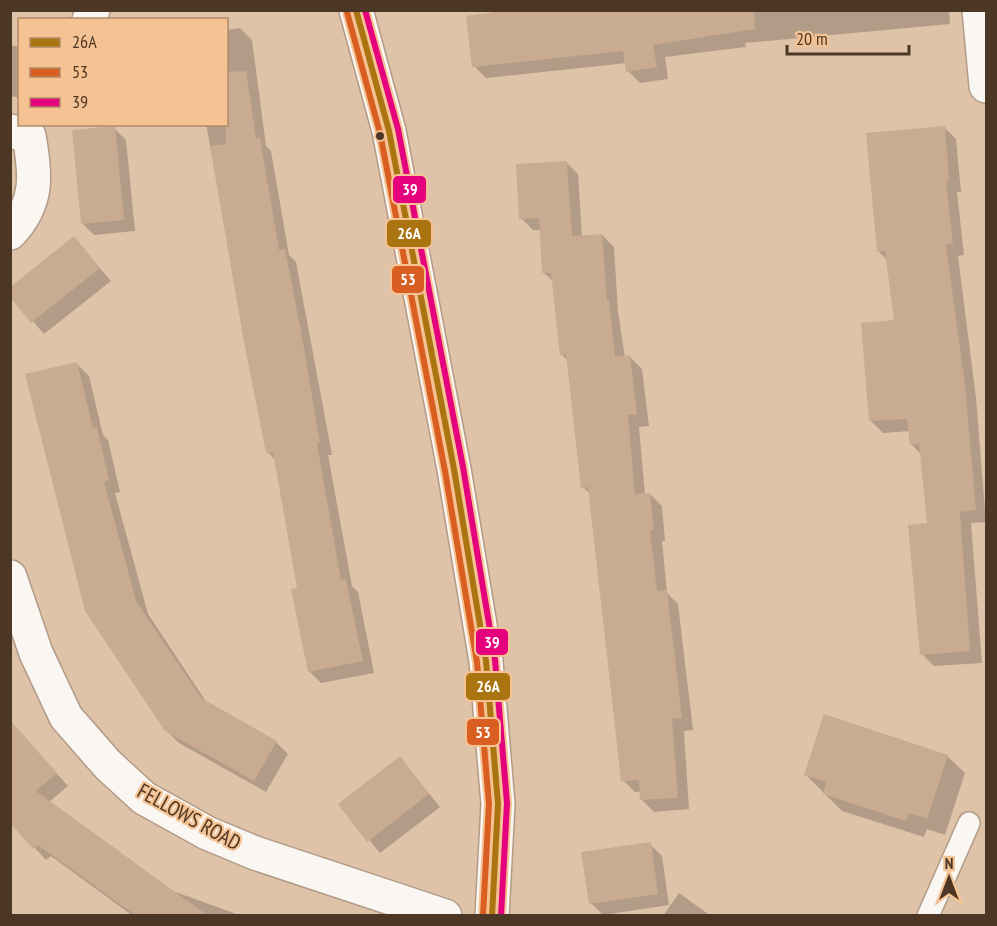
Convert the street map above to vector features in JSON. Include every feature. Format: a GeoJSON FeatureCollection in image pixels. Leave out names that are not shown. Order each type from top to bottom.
{"type":"FeatureCollection","features":[{"type":"Feature","properties":{"kind":"street"},"geometry":{"type":"LineString","coordinates":[[356,10],[391,143],[452,457],[486,661],[498,804],[492,915]]}},
{"type":"Feature","properties":{"kind":"street"},"geometry":{"type":"LineString","coordinates":[[979,10],[987,86]]}},
{"type":"Feature","properties":{"kind":"street"},"geometry":{"type":"LineString","coordinates":[[10,233],[23,220],[32,195],[35,171],[26,131]]}},
{"type":"Feature","properties":{"kind":"street","name":"FELLOWS ROAD"},"geometry":{"type":"LineString","coordinates":[[10,577],[36,652],[66,717],[108,765],[144,798],[207,833],[255,853],[445,915]]}},
{"type":"Feature","properties":{"kind":"lane"},"geometry":{"type":"LineString","coordinates":[[928,915],[969,823]]}},
{"type":"Feature","properties":{"kind":"building"},"geometry":{"type":"Polygon","coordinates":[[[510,10],[754,10],[755,29],[653,45],[657,67],[626,72],[623,51],[472,67],[466,16],[510,10]]]}},
{"type":"Feature","properties":{"kind":"building"},"geometry":{"type":"Polygon","coordinates":[[[246,71],[256,138],[260,138],[279,250],[285,249],[301,331],[320,443],[317,443],[341,580],[346,579],[363,661],[308,672],[291,589],[297,588],[273,452],[266,453],[210,146],[226,144],[228,72],[246,71]]]}},
{"type":"Feature","properties":{"kind":"building"},"geometry":{"type":"Polygon","coordinates":[[[115,126],[124,220],[81,224],[72,130],[115,126]]]}},
{"type":"Feature","properties":{"kind":"building"},"geometry":{"type":"Polygon","coordinates":[[[945,126],[949,180],[946,180],[953,244],[946,245],[965,385],[976,510],[960,512],[970,651],[920,655],[908,525],[927,523],[919,444],[910,445],[907,419],[869,421],[861,323],[894,320],[885,251],[877,252],[866,133],[945,126]]]}},
{"type":"Feature","properties":{"kind":"building"},"geometry":{"type":"Polygon","coordinates":[[[567,161],[572,236],[602,234],[607,300],[609,300],[615,357],[630,355],[637,414],[628,415],[635,494],[650,493],[654,530],[650,530],[657,591],[667,590],[682,718],[672,719],[678,798],[640,800],[639,780],[621,781],[588,487],[581,488],[566,354],[560,355],[551,273],[542,273],[539,218],[519,219],[516,164],[567,161]]]}},
{"type":"Feature","properties":{"kind":"building"},"geometry":{"type":"Polygon","coordinates":[[[74,236],[100,268],[31,323],[10,297],[10,287],[74,236]]]}},
{"type":"Feature","properties":{"kind":"building"},"geometry":{"type":"Polygon","coordinates":[[[77,362],[93,428],[97,427],[109,480],[104,482],[136,601],[201,698],[277,741],[254,781],[165,731],[85,611],[25,374],[77,362]]]}},
{"type":"Feature","properties":{"kind":"building"},"geometry":{"type":"Polygon","coordinates":[[[824,714],[948,755],[927,819],[909,813],[906,821],[823,794],[826,782],[804,775],[824,714]]]}},
{"type":"Feature","properties":{"kind":"building"},"geometry":{"type":"Polygon","coordinates":[[[10,720],[57,773],[36,791],[207,915],[135,915],[38,845],[33,849],[10,823],[10,720]]]}},
{"type":"Feature","properties":{"kind":"building"},"geometry":{"type":"Polygon","coordinates":[[[400,756],[429,794],[367,842],[338,804],[400,756]]]}},
{"type":"Feature","properties":{"kind":"building"},"geometry":{"type":"Polygon","coordinates":[[[651,842],[658,894],[589,904],[581,852],[651,842]]]}},
{"type":"Feature","properties":{"kind":"transit line","name":"26A"},"geometry":{"type":"LineString","coordinates":[[356,10],[389,131],[454,469],[486,661],[498,804],[492,916]]}},
{"type":"Feature","properties":{"kind":"transit line","name":"39"},"geometry":{"type":"LineString","coordinates":[[365,10],[398,129],[463,467],[495,660],[507,803],[501,916]]}},
{"type":"Feature","properties":{"kind":"transit line","name":"53"},"geometry":{"type":"LineString","coordinates":[[347,12],[380,133],[445,471],[477,662],[489,804],[483,916]]}}]}
